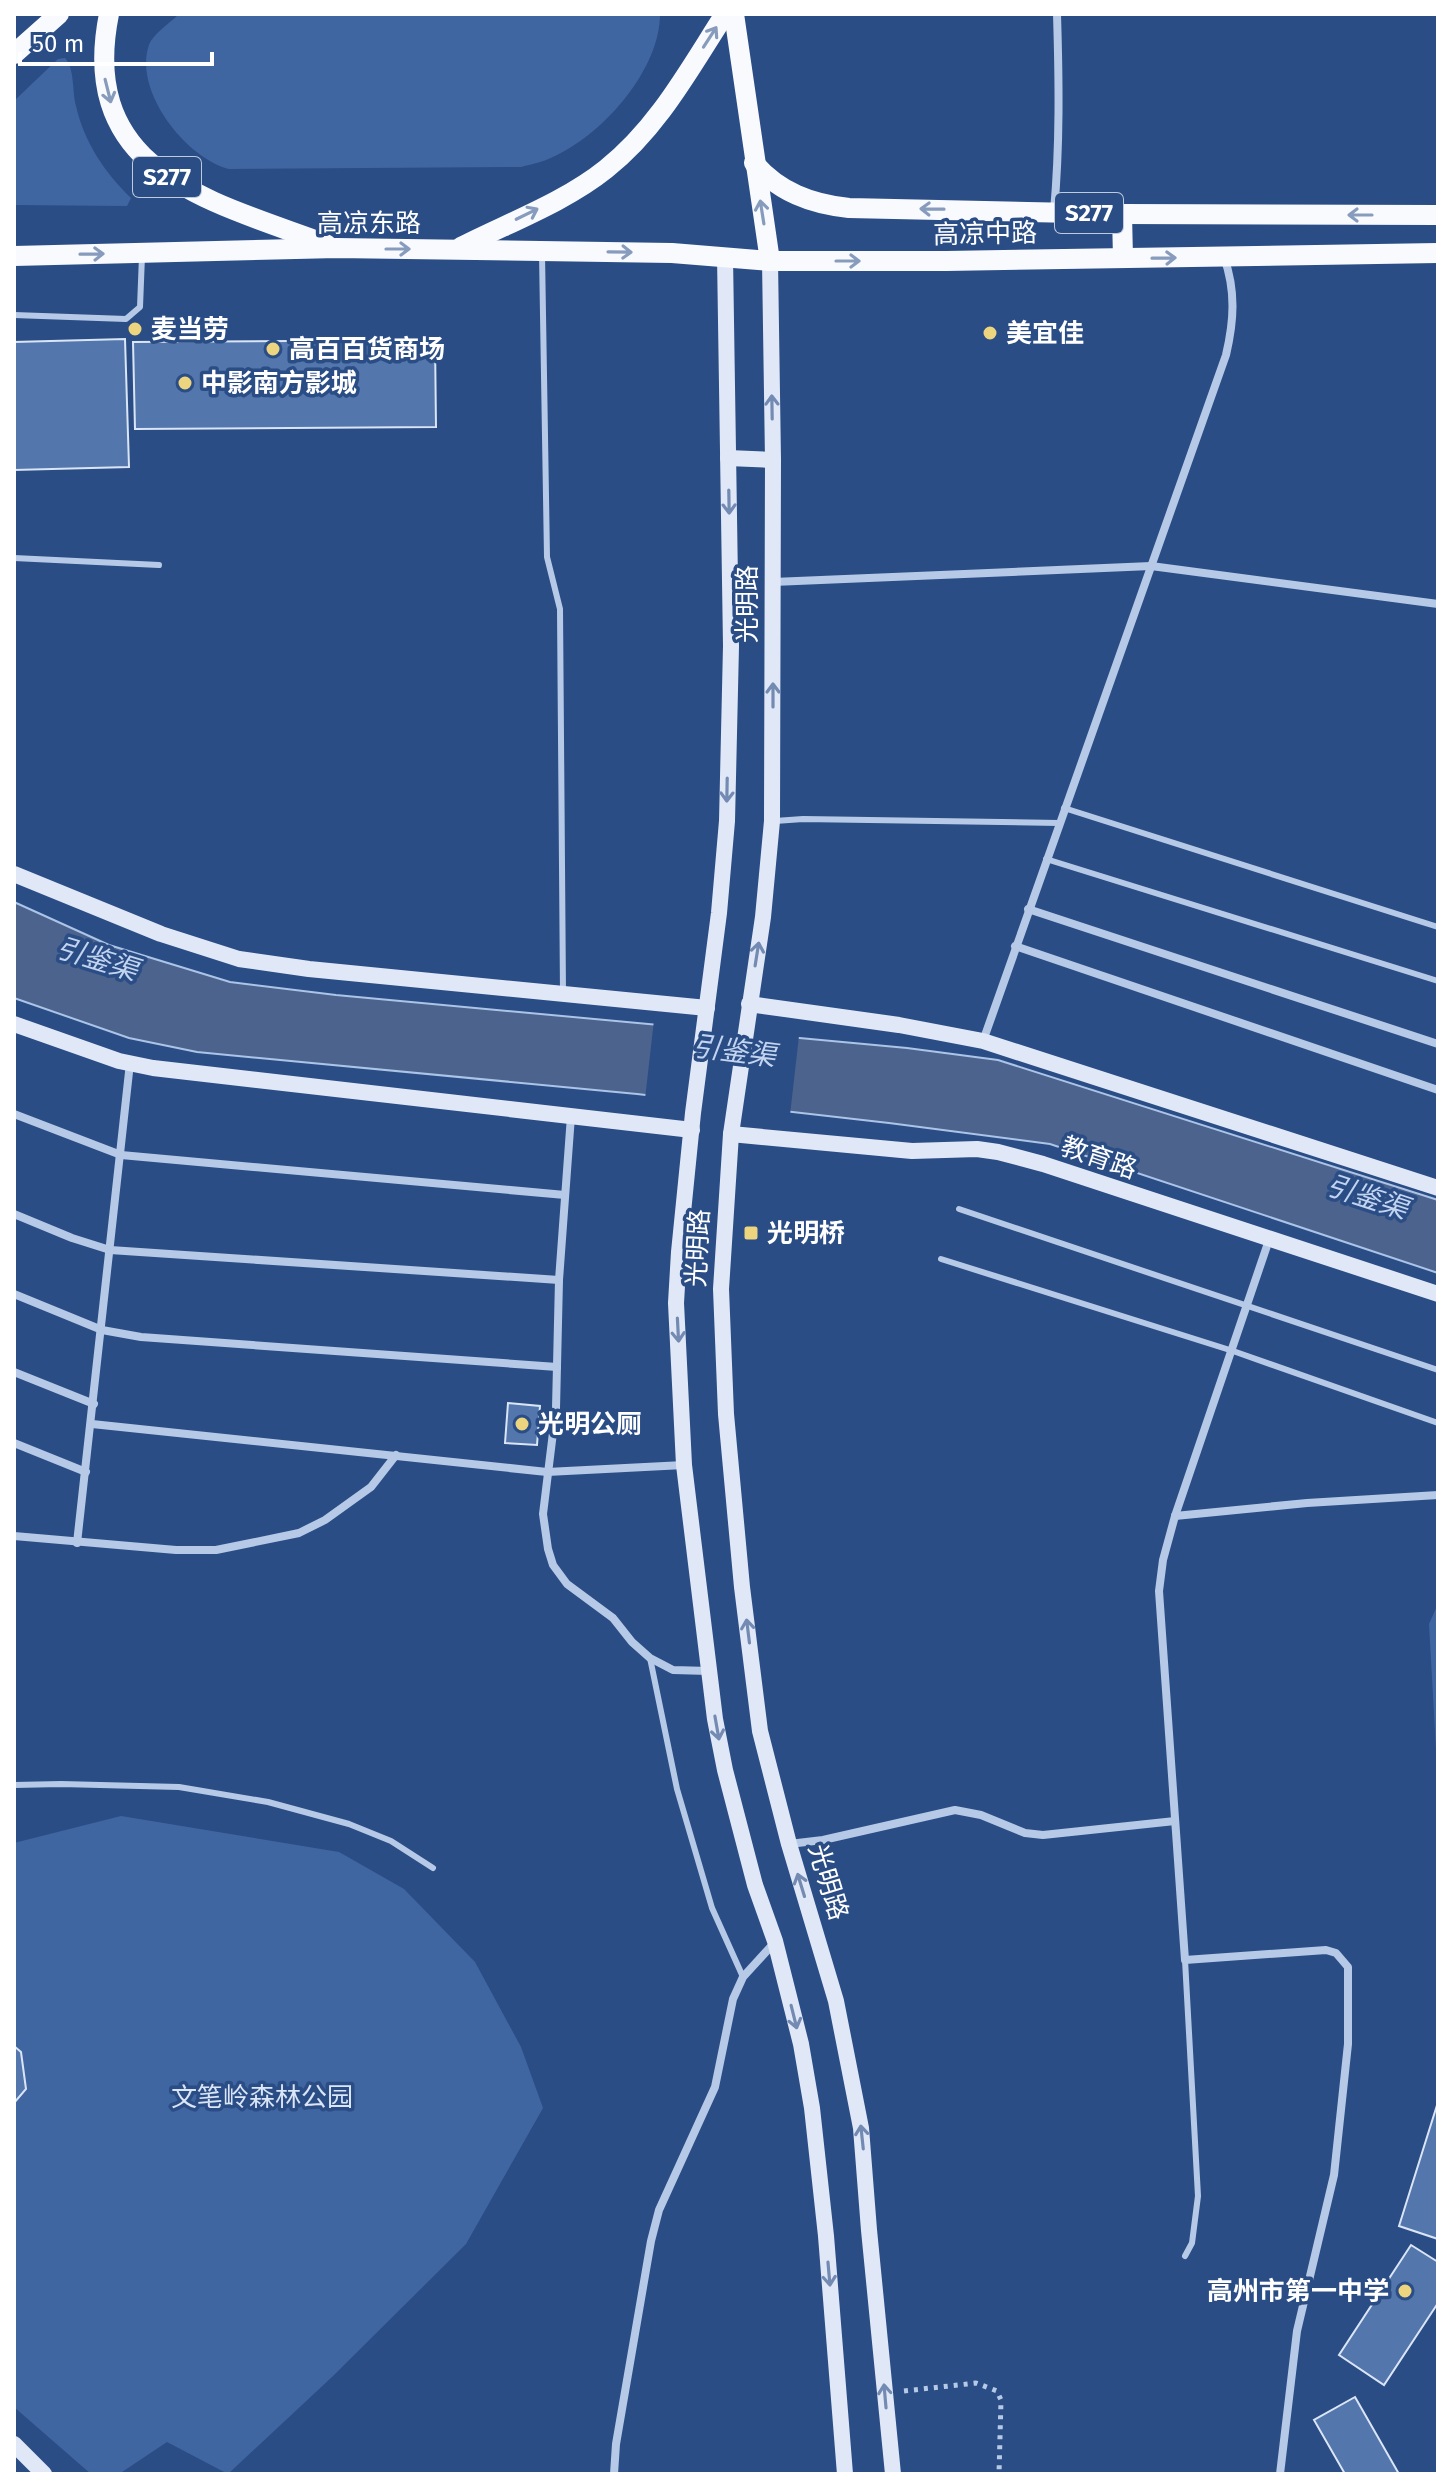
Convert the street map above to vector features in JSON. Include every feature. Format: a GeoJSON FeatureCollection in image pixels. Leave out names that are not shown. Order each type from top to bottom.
{"type":"FeatureCollection","features":[{"type":"Feature","properties":{"kind":"main road"},"geometry":{"type":"LineString","coordinates":[[14,54],[59,14]]}},
{"type":"Feature","properties":{"kind":"main road","name":"S277"},"geometry":{"type":"LineString","coordinates":[[109,14],[103,56],[105,79],[110,101],[134,147],[161,173],[214,203],[337,248]]}},
{"type":"Feature","properties":{"kind":"main road","name":"S277"},"geometry":{"type":"LineString","coordinates":[[458,249],[558,200],[623,155],[666,104],[725,14]]}},
{"type":"Feature","properties":{"kind":"main road","name":"光明路"},"geometry":{"type":"LineString","coordinates":[[734,14],[770,261],[772,821],[763,917],[732,1126],[721,1289],[726,1414],[742,1587],[760,1731],[789,1844],[836,2001],[861,2128],[893,2474]]}},
{"type":"Feature","properties":{"kind":"main road","name":"高凉中路"},"geometry":{"type":"LineString","coordinates":[[754,163],[774,183],[805,200],[828,206],[1122,214],[1438,215]]}},
{"type":"Feature","properties":{"kind":"main road"},"geometry":{"type":"LineString","coordinates":[[1122,214],[1123,258]]}},
{"type":"Feature","properties":{"kind":"main road","name":"高凉东路"},"geometry":{"type":"LineString","coordinates":[[14,256],[337,248],[725,256]]}},
{"type":"Feature","properties":{"kind":"main road","name":"高凉中路"},"geometry":{"type":"LineString","coordinates":[[725,256],[770,261],[1438,253]]}},
{"type":"Feature","properties":{"kind":"main road","name":"光明路"},"geometry":{"type":"LineString","coordinates":[[725,256],[731,646],[727,821],[706,1026],[692,1121],[676,1303],[684,1465],[715,1719],[735,1812],[755,1885],[775,1941],[801,2044],[812,2108],[826,2236],[845,2474]]}},
{"type":"Feature","properties":{"kind":"main road"},"geometry":{"type":"LineString","coordinates":[[728,458],[773,460]]}},
{"type":"Feature","properties":{"kind":"main road"},"geometry":{"type":"LineString","coordinates":[[14,874],[161,934],[239,959],[309,969],[707,1008]]}},
{"type":"Feature","properties":{"kind":"main road"},"geometry":{"type":"LineString","coordinates":[[749,1004],[899,1025],[983,1041],[1438,1188]]}},
{"type":"Feature","properties":{"kind":"main road"},"geometry":{"type":"LineString","coordinates":[[14,1024],[119,1061],[195,1074],[571,1116],[692,1121]]}},
{"type":"Feature","properties":{"kind":"main road","name":"教育路"},"geometry":{"type":"LineString","coordinates":[[732,1126],[912,1151],[977,1149],[998,1152],[1043,1164],[1438,1294]]}},
{"type":"Feature","properties":{"kind":"main road"},"geometry":{"type":"LineString","coordinates":[[14,2444],[44,2474]]}},
{"type":"Feature","properties":{"kind":"street"},"geometry":{"type":"LineString","coordinates":[[1054,212],[1060,95],[1057,14]]}},
{"type":"Feature","properties":{"kind":"street"},"geometry":{"type":"LineString","coordinates":[[983,1041],[1217,382],[1232,328],[1233,293],[1224,257]]}},
{"type":"Feature","properties":{"kind":"street"},"geometry":{"type":"LineString","coordinates":[[773,582],[1151,566],[1438,604]]}},
{"type":"Feature","properties":{"kind":"street"},"geometry":{"type":"LineString","coordinates":[[1028,909],[1438,1044]]}},
{"type":"Feature","properties":{"kind":"street"},"geometry":{"type":"LineString","coordinates":[[1015,946],[1438,1090]]}},
{"type":"Feature","properties":{"kind":"street"},"geometry":{"type":"LineString","coordinates":[[77,1543],[130,1063]]}},
{"type":"Feature","properties":{"kind":"street"},"geometry":{"type":"LineString","coordinates":[[14,1114],[121,1155],[565,1195]]}},
{"type":"Feature","properties":{"kind":"street"},"geometry":{"type":"LineString","coordinates":[[571,1116],[559,1280],[556,1408],[543,1514],[548,1549],[553,1565],[567,1584],[613,1618],[650,1658],[673,1670],[710,1671]]}},
{"type":"Feature","properties":{"kind":"street"},"geometry":{"type":"LineString","coordinates":[[14,1214],[110,1250],[559,1280]]}},
{"type":"Feature","properties":{"kind":"street"},"geometry":{"type":"LineString","coordinates":[[1269,1240],[1175,1516],[1163,1560],[1159,1591],[1185,1960],[1326,1950],[1344,1959],[1348,1967],[1348,2044],[1334,2175],[1297,2331],[1280,2474]]}},
{"type":"Feature","properties":{"kind":"street"},"geometry":{"type":"LineString","coordinates":[[14,1294],[102,1330],[141,1337],[557,1367]]}},
{"type":"Feature","properties":{"kind":"street"},"geometry":{"type":"LineString","coordinates":[[14,1372],[94,1404]]}},
{"type":"Feature","properties":{"kind":"street"},"geometry":{"type":"LineString","coordinates":[[92,1424],[547,1472],[684,1465]]}},
{"type":"Feature","properties":{"kind":"street"},"geometry":{"type":"LineString","coordinates":[[14,1443],[86,1472]]}},
{"type":"Feature","properties":{"kind":"street"},"geometry":{"type":"LineString","coordinates":[[14,1536],[176,1550],[216,1550],[299,1533],[325,1520],[359,1496],[378,1479],[396,1455]]}},
{"type":"Feature","properties":{"kind":"street"},"geometry":{"type":"LineString","coordinates":[[1175,1516],[1307,1503],[1438,1495]]}},
{"type":"Feature","properties":{"kind":"street"},"geometry":{"type":"LineString","coordinates":[[789,1844],[823,1840],[955,1810],[981,1815],[1025,1833],[1043,1835],[1175,1821]]}},
{"type":"Feature","properties":{"kind":"street"},"geometry":{"type":"LineString","coordinates":[[614,2474],[616,2444],[659,2210],[715,2087],[733,1999],[743,1977],[775,1941]]}},
{"type":"Feature","properties":{"kind":"lane"},"geometry":{"type":"LineString","coordinates":[[542,251],[547,557],[560,609],[563,993]]}},
{"type":"Feature","properties":{"kind":"lane"},"geometry":{"type":"LineString","coordinates":[[14,315],[126,319],[140,307],[142,253]]}},
{"type":"Feature","properties":{"kind":"lane"},"geometry":{"type":"LineString","coordinates":[[14,558],[159,565]]}},
{"type":"Feature","properties":{"kind":"lane"},"geometry":{"type":"LineString","coordinates":[[1064,808],[1438,927]]}},
{"type":"Feature","properties":{"kind":"lane"},"geometry":{"type":"LineString","coordinates":[[772,821],[1059,823]]}},
{"type":"Feature","properties":{"kind":"lane"},"geometry":{"type":"LineString","coordinates":[[1046,859],[1438,981]]}},
{"type":"Feature","properties":{"kind":"lane"},"geometry":{"type":"LineString","coordinates":[[959,1209],[1438,1370]]}},
{"type":"Feature","properties":{"kind":"lane"},"geometry":{"type":"LineString","coordinates":[[941,1259],[1233,1351],[1438,1423]]}},
{"type":"Feature","properties":{"kind":"lane"},"geometry":{"type":"LineString","coordinates":[[650,1658],[677,1789],[694,1849],[712,1908],[743,1977]]}},
{"type":"Feature","properties":{"kind":"lane"},"geometry":{"type":"LineString","coordinates":[[14,1785],[179,1787],[268,1802],[349,1824],[391,1841],[433,1868]]}},
{"type":"Feature","properties":{"kind":"lane"},"geometry":{"type":"LineString","coordinates":[[1185,1960],[1198,2196],[1192,2243],[1185,2256]]}},
{"type":"Feature","properties":{"kind":"path"},"geometry":{"type":"LineString","coordinates":[[885,2393],[976,2383],[997,2391],[1001,2400],[999,2474]]}},
{"type":"Feature","properties":{"kind":"green space"},"geometry":{"type":"Polygon","coordinates":[[[179,14],[660,14],[658,35],[651,56],[626,96],[593,131],[575,145],[544,161],[521,167],[229,169],[196,151],[181,137],[156,102],[149,82],[146,63],[149,45],[158,32],[179,14]]]}},
{"type":"Feature","properties":{"kind":"green space"},"geometry":{"type":"Polygon","coordinates":[[[65,58],[84,132],[104,167],[131,198],[127,206],[14,205],[14,101],[58,59],[65,58]]]}},
{"type":"Feature","properties":{"kind":"green space"},"geometry":{"type":"Polygon","coordinates":[[[1438,1604],[1438,1785],[1429,1624],[1438,1604]]]}},
{"type":"Feature","properties":{"kind":"green space","name":"文笔岭森林公园"},"geometry":{"type":"Polygon","coordinates":[[[121,1816],[339,1852],[404,1889],[475,1962],[521,2047],[543,2108],[466,2244],[333,2376],[228,2474],[167,2442],[119,2474],[91,2474],[14,2407],[14,1843],[121,1816]]]}},
{"type":"Feature","properties":{"kind":"water","name":"引鉴渠"},"geometry":{"type":"Polygon","coordinates":[[[14,902],[109,945],[230,982],[336,995],[907,1048],[998,1060],[1438,1200],[1438,1273],[1050,1144],[637,1094],[197,1052],[129,1038],[14,998],[14,902]]]}},
{"type":"Feature","properties":{"kind":"pier"},"geometry":{"type":"Polygon","coordinates":[[[654,1020],[799,1036],[790,1115],[645,1099],[654,1020]]]}},
{"type":"Feature","properties":{"kind":"building"},"geometry":{"type":"Polygon","coordinates":[[[125,339],[129,467],[14,470],[14,342],[125,339]]]}},
{"type":"Feature","properties":{"kind":"building"},"geometry":{"type":"Polygon","coordinates":[[[435,340],[436,427],[135,429],[133,342],[435,340]]]}},
{"type":"Feature","properties":{"kind":"building","name":"光明公厕"},"geometry":{"type":"Polygon","coordinates":[[[508,1403],[540,1406],[537,1445],[505,1443],[508,1403]]]}},
{"type":"Feature","properties":{"kind":"building"},"geometry":{"type":"Polygon","coordinates":[[[14,2046],[21,2052],[26,2089],[14,2103],[14,2046]]]}},
{"type":"Feature","properties":{"kind":"building"},"geometry":{"type":"Polygon","coordinates":[[[1438,2102],[1438,2239],[1399,2226],[1438,2102]]]}},
{"type":"Feature","properties":{"kind":"building"},"geometry":{"type":"Polygon","coordinates":[[[1411,2245],[1438,2262],[1438,2303],[1384,2385],[1339,2355],[1411,2245]]]}},
{"type":"Feature","properties":{"kind":"building"},"geometry":{"type":"Polygon","coordinates":[[[1355,2397],[1399,2474],[1345,2474],[1314,2420],[1355,2397]]]}},
{"type":"Feature","properties":{"kind":"place","name":"麦当劳"},"geometry":{"type":"Point","coordinates":[135,329]}},
{"type":"Feature","properties":{"kind":"place","name":"美宜佳"},"geometry":{"type":"Point","coordinates":[990,333]}},
{"type":"Feature","properties":{"kind":"place","name":"高百百货商场"},"geometry":{"type":"Point","coordinates":[273,349]}},
{"type":"Feature","properties":{"kind":"place","name":"中影南方影城"},"geometry":{"type":"Point","coordinates":[185,383]}},
{"type":"Feature","properties":{"kind":"place","name":"光明桥"},"geometry":{"type":"Point","coordinates":[751,1233]}},
{"type":"Feature","properties":{"kind":"place","name":"光明公厕"},"geometry":{"type":"Point","coordinates":[522,1424]}},
{"type":"Feature","properties":{"kind":"place","name":"高州市第一中学"},"geometry":{"type":"Point","coordinates":[1405,2291]}}]}
